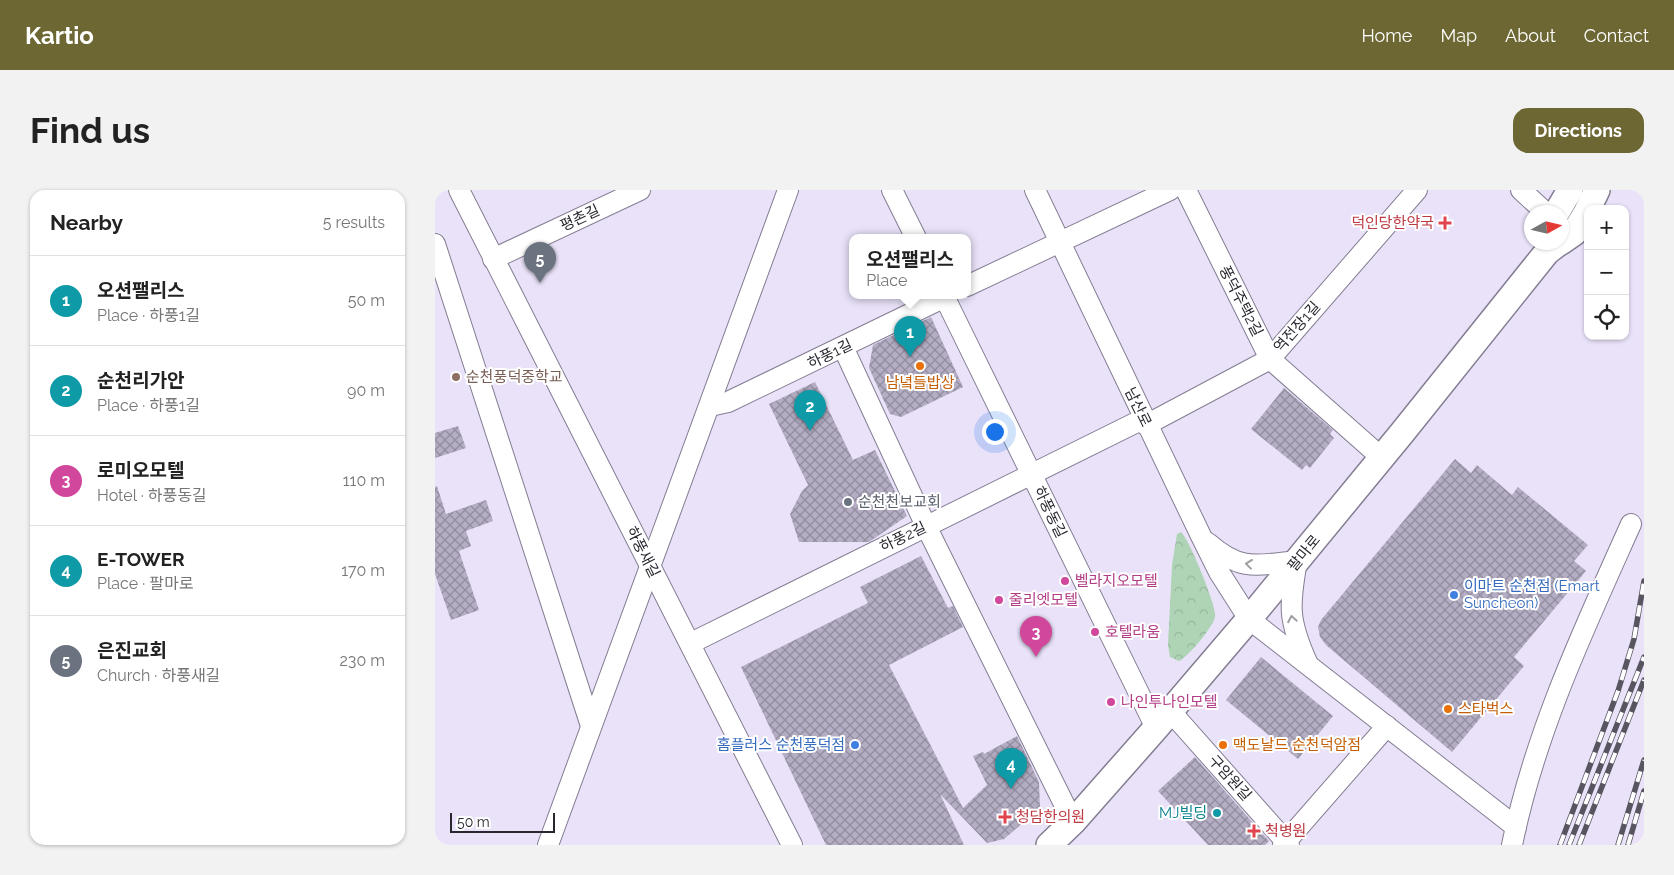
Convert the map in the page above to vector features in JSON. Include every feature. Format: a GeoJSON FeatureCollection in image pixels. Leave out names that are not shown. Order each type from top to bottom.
{"type":"FeatureCollection","features":[{"type":"Feature","properties":{"kind":"main road"},"geometry":{"type":"LineString","coordinates":[[1561,205],[1570,190]]}},
{"type":"Feature","properties":{"kind":"main road","name":"팔마로"},"geometry":{"type":"LineString","coordinates":[[1590,205],[1597,190]]}},
{"type":"Feature","properties":{"kind":"main road","name":"팔마로"},"geometry":{"type":"LineString","coordinates":[[1569,229],[1584,213]]}},
{"type":"Feature","properties":{"kind":"main road","name":"팔마로"},"geometry":{"type":"LineString","coordinates":[[1049,845],[1073,822],[1249,619],[1551,250]]}},
{"type":"Feature","properties":{"kind":"street","name":"하풍새길"},"geometry":{"type":"LineString","coordinates":[[459,190],[493,260],[691,643],[791,845]]}},
{"type":"Feature","properties":{"kind":"street","name":"평촌길"},"geometry":{"type":"LineString","coordinates":[[493,260],[640,190]]}},
{"type":"Feature","properties":{"kind":"street"},"geometry":{"type":"LineString","coordinates":[[548,845],[788,190]]}},
{"type":"Feature","properties":{"kind":"street"},"geometry":{"type":"LineString","coordinates":[[892,190],[914,234]]}},
{"type":"Feature","properties":{"kind":"street","name":"남산로"},"geometry":{"type":"LineString","coordinates":[[1035,190],[1201,536],[1219,572],[1249,619],[1387,726],[1514,836]]}},
{"type":"Feature","properties":{"kind":"street"},"geometry":{"type":"LineString","coordinates":[[971,284],[1170,190]]}},
{"type":"Feature","properties":{"kind":"street","name":"풍덕주택2길"},"geometry":{"type":"LineString","coordinates":[[1185,190],[1270,359],[1382,458]]}},
{"type":"Feature","properties":{"kind":"street","name":"역전장1길"},"geometry":{"type":"LineString","coordinates":[[1145,422],[1270,359],[1417,190]]}},
{"type":"Feature","properties":{"kind":"street"},"geometry":{"type":"LineString","coordinates":[[1521,190],[1537,205]]}},
{"type":"Feature","properties":{"kind":"street"},"geometry":{"type":"LineString","coordinates":[[435,244],[591,726]]}},
{"type":"Feature","properties":{"kind":"street","name":"하풍1길"},"geometry":{"type":"LineString","coordinates":[[710,406],[728,402],[843,348],[939,299]]}},
{"type":"Feature","properties":{"kind":"street","name":"하풍동길"},"geometry":{"type":"LineString","coordinates":[[946,299],[1031,473],[1163,720]]}},
{"type":"Feature","properties":{"kind":"street"},"geometry":{"type":"LineString","coordinates":[[843,348],[926,526],[1073,822]]}},
{"type":"Feature","properties":{"kind":"street","name":"하풍2길"},"geometry":{"type":"LineString","coordinates":[[691,643],[1031,473],[1145,422]]}},
{"type":"Feature","properties":{"kind":"street"},"geometry":{"type":"LineString","coordinates":[[1514,836],[1530,771],[1556,695],[1631,524]]}},
{"type":"Feature","properties":{"kind":"street"},"geometry":{"type":"LineString","coordinates":[[1201,536],[1231,560],[1245,564],[1255,566],[1297,561],[1291,596],[1291,612],[1297,639],[1309,665]]}},
{"type":"Feature","properties":{"kind":"street","name":"구암원길"},"geometry":{"type":"LineString","coordinates":[[1163,720],[1286,844]]}},
{"type":"Feature","properties":{"kind":"street"},"geometry":{"type":"LineString","coordinates":[[1286,844],[1387,726]]}},
{"type":"Feature","properties":{"kind":"green space"},"geometry":{"type":"Polygon","coordinates":[[[1181,532],[1202,573],[1212,600],[1215,617],[1210,628],[1200,641],[1179,661],[1170,657],[1168,645],[1172,565],[1177,534],[1181,532]]]}},
{"type":"Feature","properties":{"kind":"building"},"geometry":{"type":"Polygon","coordinates":[[[931,317],[963,387],[901,417],[890,414],[869,368],[873,345],[931,317]]]}},
{"type":"Feature","properties":{"kind":"building","name":"순천천보교회"},"geometry":{"type":"Polygon","coordinates":[[[815,382],[853,460],[875,450],[907,516],[869,542],[799,542],[790,514],[802,491],[808,485],[769,404],[815,382]]]}},
{"type":"Feature","properties":{"kind":"building"},"geometry":{"type":"Polygon","coordinates":[[[1284,388],[1333,430],[1330,434],[1334,438],[1310,468],[1306,465],[1302,470],[1251,429],[1284,388]]]}},
{"type":"Feature","properties":{"kind":"building"},"geometry":{"type":"Polygon","coordinates":[[[458,426],[466,448],[435,458],[435,433],[458,426]]]}},
{"type":"Feature","properties":{"kind":"building","name":"이마트 순천점 (Emart Suncheon)"},"geometry":{"type":"Polygon","coordinates":[[[1455,459],[1471,473],[1477,465],[1512,495],[1518,487],[1588,545],[1574,561],[1586,571],[1514,657],[1524,666],[1452,752],[1326,645],[1320,637],[1318,627],[1321,620],[1455,459]]]}},
{"type":"Feature","properties":{"kind":"building"},"geometry":{"type":"Polygon","coordinates":[[[437,486],[446,514],[486,500],[493,521],[466,531],[471,546],[459,551],[479,610],[451,620],[435,574],[435,487],[437,486]]]}},
{"type":"Feature","properties":{"kind":"building","name":"홈플러스 순천풍덕점"},"geometry":{"type":"Polygon","coordinates":[[[921,556],[948,608],[953,606],[963,627],[889,665],[963,808],[987,785],[973,756],[983,752],[984,754],[1017,736],[1039,782],[1040,808],[1004,839],[987,843],[940,794],[964,845],[826,845],[741,667],[868,603],[860,587],[921,556]]]}},
{"type":"Feature","properties":{"kind":"building"},"geometry":{"type":"Polygon","coordinates":[[[1261,657],[1333,716],[1298,759],[1226,700],[1261,657]]]}},
{"type":"Feature","properties":{"kind":"building","name":"MJ빌딩"},"geometry":{"type":"Polygon","coordinates":[[[1195,757],[1269,841],[1265,845],[1208,845],[1158,791],[1195,757]]]}},
{"type":"Feature","properties":{"kind":"railway"},"geometry":{"type":"LineString","coordinates":[[1560,845],[1618,691],[1634,639],[1644,581]]}},
{"type":"Feature","properties":{"kind":"railway"},"geometry":{"type":"LineString","coordinates":[[1569,845],[1644,657]]}},
{"type":"Feature","properties":{"kind":"railway"},"geometry":{"type":"LineString","coordinates":[[1579,845],[1644,680]]}},
{"type":"Feature","properties":{"kind":"railway"},"geometry":{"type":"LineString","coordinates":[[1618,845],[1644,760]]}},
{"type":"Feature","properties":{"kind":"railway"},"geometry":{"type":"LineString","coordinates":[[1628,845],[1644,791]]}},
{"type":"Feature","properties":{"kind":"place","name":"덕인당한약국"},"geometry":{"type":"Point","coordinates":[1445,223]}},
{"type":"Feature","properties":{"kind":"place","name":"은진교회"},"geometry":{"type":"Point","coordinates":[540,283]}},
{"type":"Feature","properties":{"kind":"place","name":"오션팰리스"},"geometry":{"type":"Point","coordinates":[910,357]}},
{"type":"Feature","properties":{"kind":"place","name":"남녘들밥상"},"geometry":{"type":"Point","coordinates":[920,366]}},
{"type":"Feature","properties":{"kind":"place","name":"순천풍덕중학교"},"geometry":{"type":"Point","coordinates":[456,377]}},
{"type":"Feature","properties":{"kind":"place","name":"순천리가안"},"geometry":{"type":"Point","coordinates":[810,431]}},
{"type":"Feature","properties":{"kind":"place","name":"순천천보교회"},"geometry":{"type":"Point","coordinates":[848,502]}},
{"type":"Feature","properties":{"kind":"place","name":"벨라지오모텔"},"geometry":{"type":"Point","coordinates":[1065,581]}},
{"type":"Feature","properties":{"kind":"place","name":"이마트 순천점 (Emart Suncheon)"},"geometry":{"type":"Point","coordinates":[1454,595]}},
{"type":"Feature","properties":{"kind":"place","name":"줄리엣모텔"},"geometry":{"type":"Point","coordinates":[999,600]}},
{"type":"Feature","properties":{"kind":"place","name":"호텔라움"},"geometry":{"type":"Point","coordinates":[1095,632]}},
{"type":"Feature","properties":{"kind":"place","name":"로미오모텔"},"geometry":{"type":"Point","coordinates":[1036,657]}},
{"type":"Feature","properties":{"kind":"place","name":"나인투나인모텔"},"geometry":{"type":"Point","coordinates":[1111,702]}},
{"type":"Feature","properties":{"kind":"place","name":"스타벅스"},"geometry":{"type":"Point","coordinates":[1448,709]}},
{"type":"Feature","properties":{"kind":"place","name":"홈플러스 순천풍덕점"},"geometry":{"type":"Point","coordinates":[855,745]}},
{"type":"Feature","properties":{"kind":"place","name":"맥도날드 순천덕암점"},"geometry":{"type":"Point","coordinates":[1223,745]}},
{"type":"Feature","properties":{"kind":"place","name":"E-TOWER"},"geometry":{"type":"Point","coordinates":[1011,789]}},
{"type":"Feature","properties":{"kind":"place","name":"MJ빌딩"},"geometry":{"type":"Point","coordinates":[1217,813]}},
{"type":"Feature","properties":{"kind":"place","name":"청담한의원"},"geometry":{"type":"Point","coordinates":[1005,817]}},
{"type":"Feature","properties":{"kind":"place","name":"척병원"},"geometry":{"type":"Point","coordinates":[1254,831]}}]}
